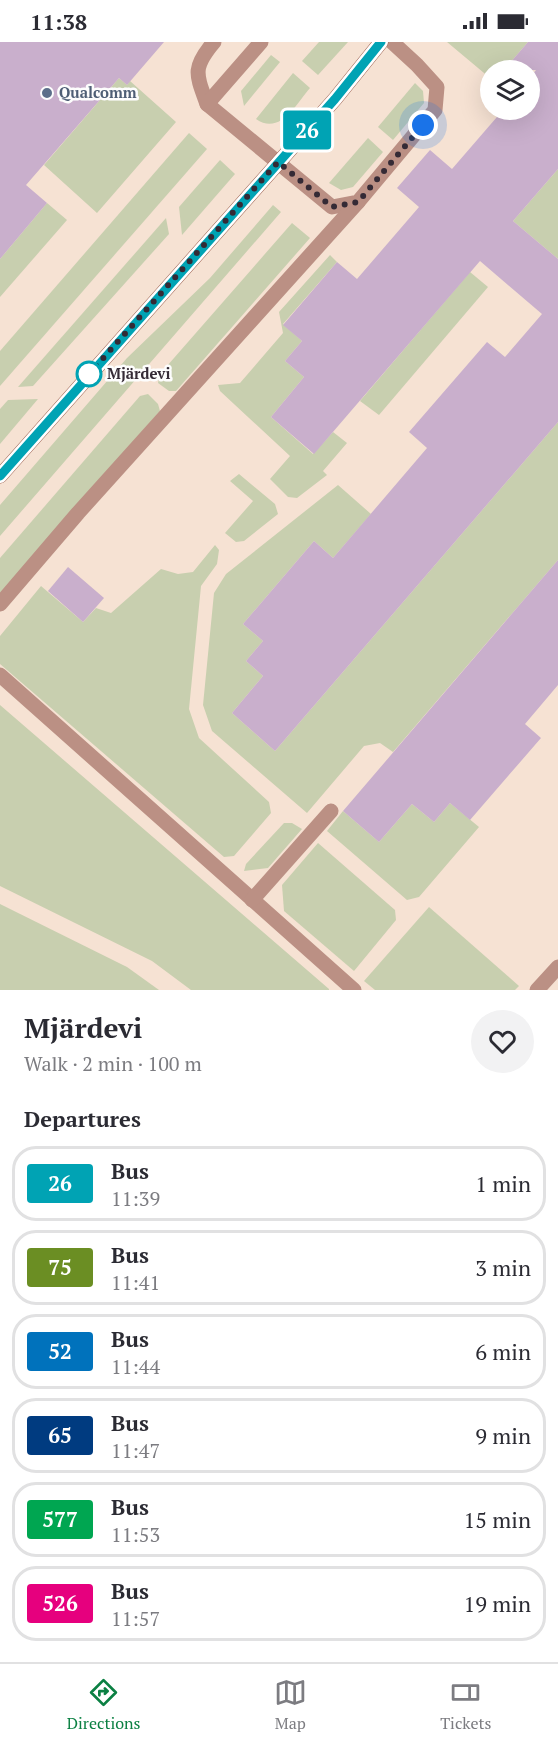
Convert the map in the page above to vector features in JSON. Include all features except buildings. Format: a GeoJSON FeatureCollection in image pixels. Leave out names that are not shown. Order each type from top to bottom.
{"type":"FeatureCollection","features":[{"type":"Feature","properties":{"kind":"street"},"geometry":{"type":"LineString","coordinates":[[0,476],[335,99],[381,42]]}},
{"type":"Feature","properties":{"kind":"lane"},"geometry":{"type":"LineString","coordinates":[[214,42],[199,59],[198,80],[207,104],[332,207],[358,202]]}},
{"type":"Feature","properties":{"kind":"lane"},"geometry":{"type":"LineString","coordinates":[[207,104],[261,42]]}},
{"type":"Feature","properties":{"kind":"lane"},"geometry":{"type":"LineString","coordinates":[[0,604],[98,490],[358,202],[435,110],[437,87],[392,42]]}},
{"type":"Feature","properties":{"kind":"lane"},"geometry":{"type":"LineString","coordinates":[[0,675],[354,990]]}},
{"type":"Feature","properties":{"kind":"lane"},"geometry":{"type":"LineString","coordinates":[[252,900],[331,811]]}},
{"type":"Feature","properties":{"kind":"lane"},"geometry":{"type":"LineString","coordinates":[[537,990],[558,967]]}},
{"type":"Feature","properties":{"kind":"shaded area"},"geometry":{"type":"Polygon","coordinates":[[[0,42],[558,42],[558,990],[0,990],[0,42]]]}},
{"type":"Feature","properties":{"kind":"green space"},"geometry":{"type":"Polygon","coordinates":[[[319,42],[348,42],[318,75],[302,61],[319,42]]]}},
{"type":"Feature","properties":{"kind":"green space"},"geometry":{"type":"Polygon","coordinates":[[[447,42],[528,42],[513,60],[480,60],[480,70],[447,42]]]}},
{"type":"Feature","properties":{"kind":"green space"},"geometry":{"type":"Polygon","coordinates":[[[271,55],[280,62],[244,106],[241,91],[271,55]]]}},
{"type":"Feature","properties":{"kind":"green space"},"geometry":{"type":"Polygon","coordinates":[[[293,73],[310,88],[299,102],[287,116],[273,124],[256,119],[293,73]]]}},
{"type":"Feature","properties":{"kind":"green space"},"geometry":{"type":"Polygon","coordinates":[[[119,78],[127,85],[130,81],[176,122],[97,213],[44,165],[119,78]]]}},
{"type":"Feature","properties":{"kind":"green space"},"geometry":{"type":"Polygon","coordinates":[[[415,83],[423,91],[424,103],[393,140],[378,127],[415,83]]]}},
{"type":"Feature","properties":{"kind":"green space"},"geometry":{"type":"Polygon","coordinates":[[[189,133],[207,149],[0,386],[0,351],[189,133]]]}},
{"type":"Feature","properties":{"kind":"green space"},"geometry":{"type":"Polygon","coordinates":[[[368,138],[383,152],[353,187],[341,190],[329,183],[368,138]]]}},
{"type":"Feature","properties":{"kind":"green space"},"geometry":{"type":"Polygon","coordinates":[[[220,160],[235,174],[182,235],[179,207],[220,160]]]}},
{"type":"Feature","properties":{"kind":"green space"},"geometry":{"type":"Polygon","coordinates":[[[558,169],[558,259],[513,221],[558,169]]]}},
{"type":"Feature","properties":{"kind":"green space"},"geometry":{"type":"Polygon","coordinates":[[[47,203],[67,220],[0,297],[0,259],[47,203]]]}},
{"type":"Feature","properties":{"kind":"green space"},"geometry":{"type":"Polygon","coordinates":[[[273,205],[281,212],[0,536],[0,505],[127,358],[210,278],[273,205]]]}},
{"type":"Feature","properties":{"kind":"green space"},"geometry":{"type":"Polygon","coordinates":[[[166,218],[169,234],[33,386],[18,387],[166,218]]]}},
{"type":"Feature","properties":{"kind":"green space"},"geometry":{"type":"Polygon","coordinates":[[[292,223],[310,238],[176,391],[169,391],[158,383],[160,374],[292,223]]]}},
{"type":"Feature","properties":{"kind":"green space"},"geometry":{"type":"Polygon","coordinates":[[[330,255],[337,262],[283,324],[302,341],[285,361],[304,377],[271,417],[313,454],[333,432],[347,443],[323,471],[327,475],[297,498],[288,497],[270,479],[290,456],[220,391],[218,385],[240,383],[283,333],[279,312],[330,255]]]}},
{"type":"Feature","properties":{"kind":"green space"},"geometry":{"type":"Polygon","coordinates":[[[470,272],[488,287],[379,415],[360,401],[470,272]]]}},
{"type":"Feature","properties":{"kind":"green space"},"geometry":{"type":"Polygon","coordinates":[[[148,394],[158,404],[160,411],[0,595],[0,558],[140,396],[148,394]]]}},
{"type":"Feature","properties":{"kind":"green space"},"geometry":{"type":"Polygon","coordinates":[[[38,399],[0,444],[0,409],[8,400],[38,399]]]}},
{"type":"Feature","properties":{"kind":"green space"},"geometry":{"type":"Polygon","coordinates":[[[558,422],[558,560],[393,752],[380,743],[364,746],[307,813],[212,731],[203,705],[214,593],[226,574],[338,485],[371,514],[333,558],[314,541],[243,624],[263,641],[246,661],[263,676],[232,713],[275,751],[558,422]]]}},
{"type":"Feature","properties":{"kind":"green space"},"geometry":{"type":"Polygon","coordinates":[[[239,474],[275,504],[278,514],[244,541],[236,542],[225,533],[253,501],[230,481],[239,474]]]}},
{"type":"Feature","properties":{"kind":"green space"},"geometry":{"type":"Polygon","coordinates":[[[215,545],[219,550],[217,564],[201,586],[189,709],[199,738],[269,802],[271,813],[234,856],[224,857],[0,664],[0,636],[41,586],[83,622],[96,608],[111,613],[161,569],[178,574],[193,572],[215,545]]]}},
{"type":"Feature","properties":{"kind":"green space"},"geometry":{"type":"Polygon","coordinates":[[[0,705],[329,990],[191,990],[152,961],[0,886],[0,705]]]}},
{"type":"Feature","properties":{"kind":"green space"},"geometry":{"type":"Polygon","coordinates":[[[450,803],[479,827],[419,897],[407,900],[327,831],[343,811],[379,842],[412,804],[434,822],[450,803]]]}},
{"type":"Feature","properties":{"kind":"green space"},"geometry":{"type":"Polygon","coordinates":[[[284,823],[292,823],[302,829],[268,868],[244,871],[246,864],[284,823]]]}},
{"type":"Feature","properties":{"kind":"green space"},"geometry":{"type":"Polygon","coordinates":[[[318,843],[395,910],[396,920],[354,971],[284,911],[282,885],[318,843]]]}},
{"type":"Feature","properties":{"kind":"green space"},"geometry":{"type":"Polygon","coordinates":[[[0,904],[127,967],[159,990],[0,990],[0,904]]]}},
{"type":"Feature","properties":{"kind":"green space"},"geometry":{"type":"Polygon","coordinates":[[[429,907],[519,986],[515,990],[375,990],[364,981],[429,907]]]}},
{"type":"Feature","properties":{"kind":"bus line","name":"26"},"geometry":{"type":"LineString","coordinates":[[0,476],[335,99],[381,42]]}},
{"type":"Feature","properties":{"kind":"place","name":"Qualcomm"},"geometry":{"type":"Point","coordinates":[47,93]}},
{"type":"Feature","properties":{"kind":"place","name":"Mjärdevi"},"geometry":{"type":"Point","coordinates":[89,374]}},
{"type":"Feature","properties":{"kind":"route"},"geometry":{"type":"LineString","coordinates":[[89,374],[278,162],[332,207],[358,202],[423,125]]}}]}
